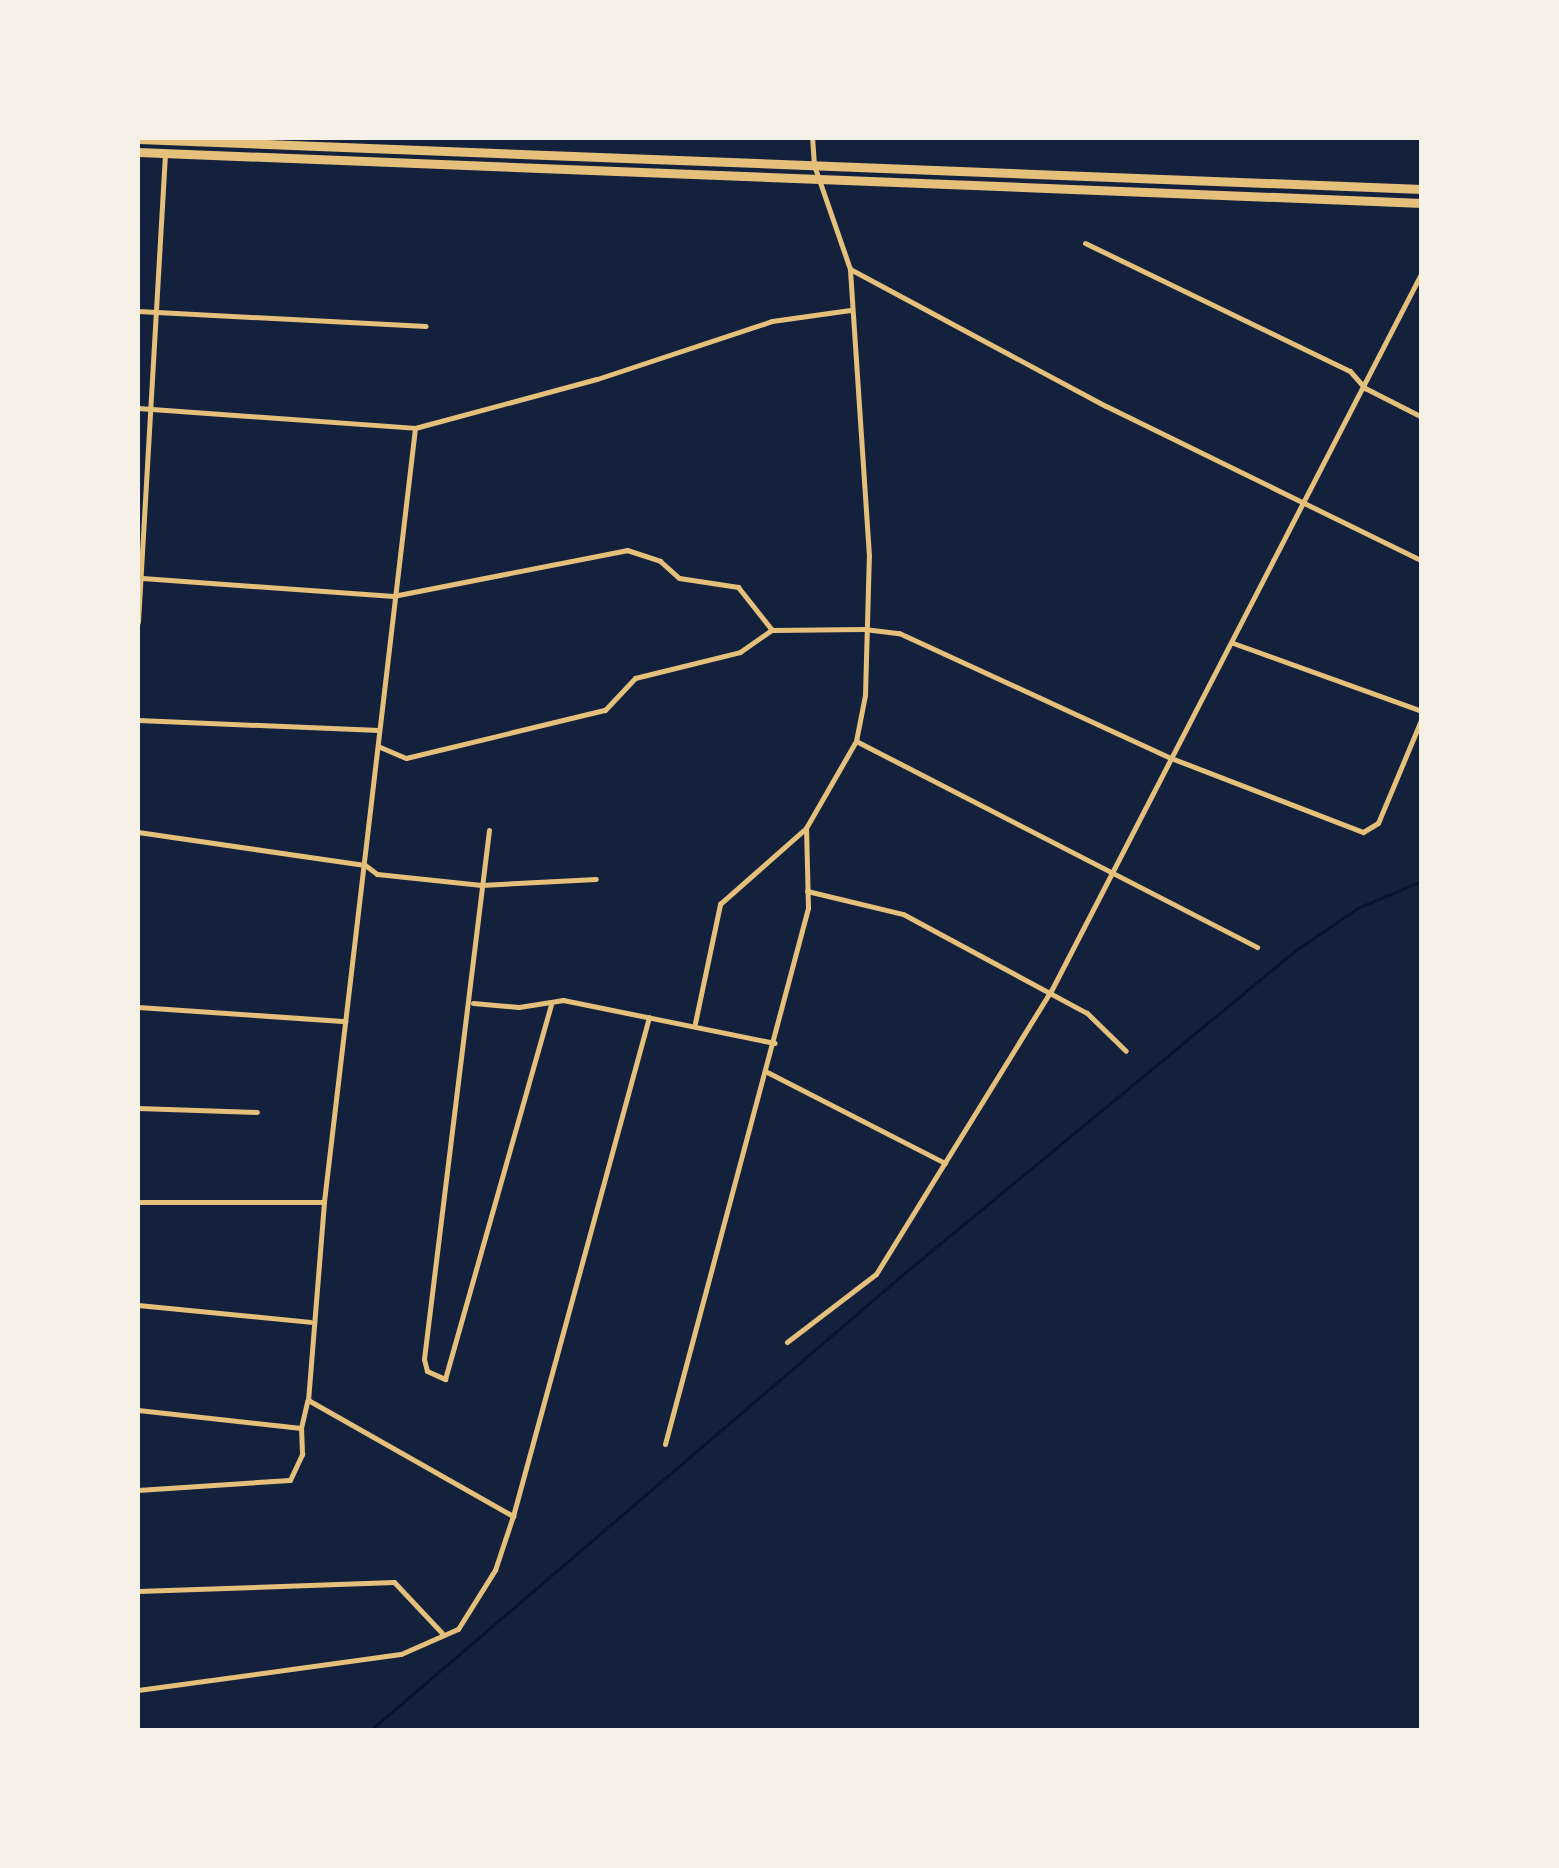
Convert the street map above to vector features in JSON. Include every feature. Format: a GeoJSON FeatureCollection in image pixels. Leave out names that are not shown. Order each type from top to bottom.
{"type":"FeatureCollection","features":[{"type":"Feature","properties":{"kind":"highway"},"geometry":{"type":"LineString","coordinates":[[138,139],[1422,188]]}},
{"type":"Feature","properties":{"kind":"highway"},"geometry":{"type":"LineString","coordinates":[[138,152],[1422,203]]}},
{"type":"Feature","properties":{"kind":"street"},"geometry":{"type":"LineString","coordinates":[[695,1024],[720,904],[806,828],[856,741],[865,695],[869,556],[850,269],[814,165],[812,138]]}},
{"type":"Feature","properties":{"kind":"street"},"geometry":{"type":"LineString","coordinates":[[138,622],[142,578],[140,509],[165,153]]}},
{"type":"Feature","properties":{"kind":"street"},"geometry":{"type":"LineString","coordinates":[[1084,243],[1350,371],[1365,388],[1422,417]]}},
{"type":"Feature","properties":{"kind":"street"},"geometry":{"type":"LineString","coordinates":[[850,269],[1302,504],[1422,561]]}},
{"type":"Feature","properties":{"kind":"street"},"geometry":{"type":"LineString","coordinates":[[787,1342],[876,1274],[1051,991],[1108,872],[1233,642],[1422,272]]}},
{"type":"Feature","properties":{"kind":"street"},"geometry":{"type":"LineString","coordinates":[[138,310],[426,326]]}},
{"type":"Feature","properties":{"kind":"street"},"geometry":{"type":"LineString","coordinates":[[138,408],[415,428],[598,379],[772,321],[850,310]]}},
{"type":"Feature","properties":{"kind":"street"},"geometry":{"type":"LineString","coordinates":[[138,1490],[290,1480],[302,1454],[310,1322],[415,428]]}},
{"type":"Feature","properties":{"kind":"street"},"geometry":{"type":"LineString","coordinates":[[142,578],[393,596],[627,550],[660,561],[680,578],[738,587],[772,630]]}},
{"type":"Feature","properties":{"kind":"street"},"geometry":{"type":"LineString","coordinates":[[380,747],[406,758],[606,710],[635,678],[740,652],[772,630],[864,629],[899,633],[1171,758],[1363,832],[1378,823],[1422,715],[1233,642]]}},
{"type":"Feature","properties":{"kind":"street"},"geometry":{"type":"LineString","coordinates":[[138,720],[381,730]]}},
{"type":"Feature","properties":{"kind":"street"},"geometry":{"type":"LineString","coordinates":[[856,741],[1258,947]]}},
{"type":"Feature","properties":{"kind":"street"},"geometry":{"type":"LineString","coordinates":[[665,1444],[775,1043],[807,891],[806,828]]}},
{"type":"Feature","properties":{"kind":"street"},"geometry":{"type":"LineString","coordinates":[[488,830],[472,1003],[424,1358],[427,1371],[445,1379],[551,1004]]}},
{"type":"Feature","properties":{"kind":"street"},"geometry":{"type":"LineString","coordinates":[[138,832],[365,865],[377,874],[480,884],[596,879]]}},
{"type":"Feature","properties":{"kind":"street"},"geometry":{"type":"LineString","coordinates":[[807,891],[903,914],[1087,1013],[1126,1051]]}},
{"type":"Feature","properties":{"kind":"street"},"geometry":{"type":"LineString","coordinates":[[472,1003],[551,1004],[563,1000],[775,1043]]}},
{"type":"Feature","properties":{"kind":"street"},"geometry":{"type":"LineString","coordinates":[[138,1007],[346,1021]]}},
{"type":"Feature","properties":{"kind":"street"},"geometry":{"type":"LineString","coordinates":[[138,1690],[401,1654],[458,1629],[495,1570],[513,1516],[649,1016]]}},
{"type":"Feature","properties":{"kind":"street"},"geometry":{"type":"LineString","coordinates":[[767,1072],[945,1163]]}},
{"type":"Feature","properties":{"kind":"street"},"geometry":{"type":"LineString","coordinates":[[138,1108],[258,1112]]}},
{"type":"Feature","properties":{"kind":"street"},"geometry":{"type":"LineString","coordinates":[[138,1202],[324,1202]]}},
{"type":"Feature","properties":{"kind":"street"},"geometry":{"type":"LineString","coordinates":[[138,1305],[310,1322]]}},
{"type":"Feature","properties":{"kind":"street"},"geometry":{"type":"LineString","coordinates":[[308,1400],[513,1516]]}},
{"type":"Feature","properties":{"kind":"street"},"geometry":{"type":"LineString","coordinates":[[138,1410],[302,1428]]}},
{"type":"Feature","properties":{"kind":"street"},"geometry":{"type":"LineString","coordinates":[[138,1591],[394,1582],[442,1633]]}},
{"type":"Feature","properties":{"kind":"waterway"},"geometry":{"type":"LineString","coordinates":[[371,1730],[901,1276],[1296,950],[1358,908],[1422,881]]}}]}
